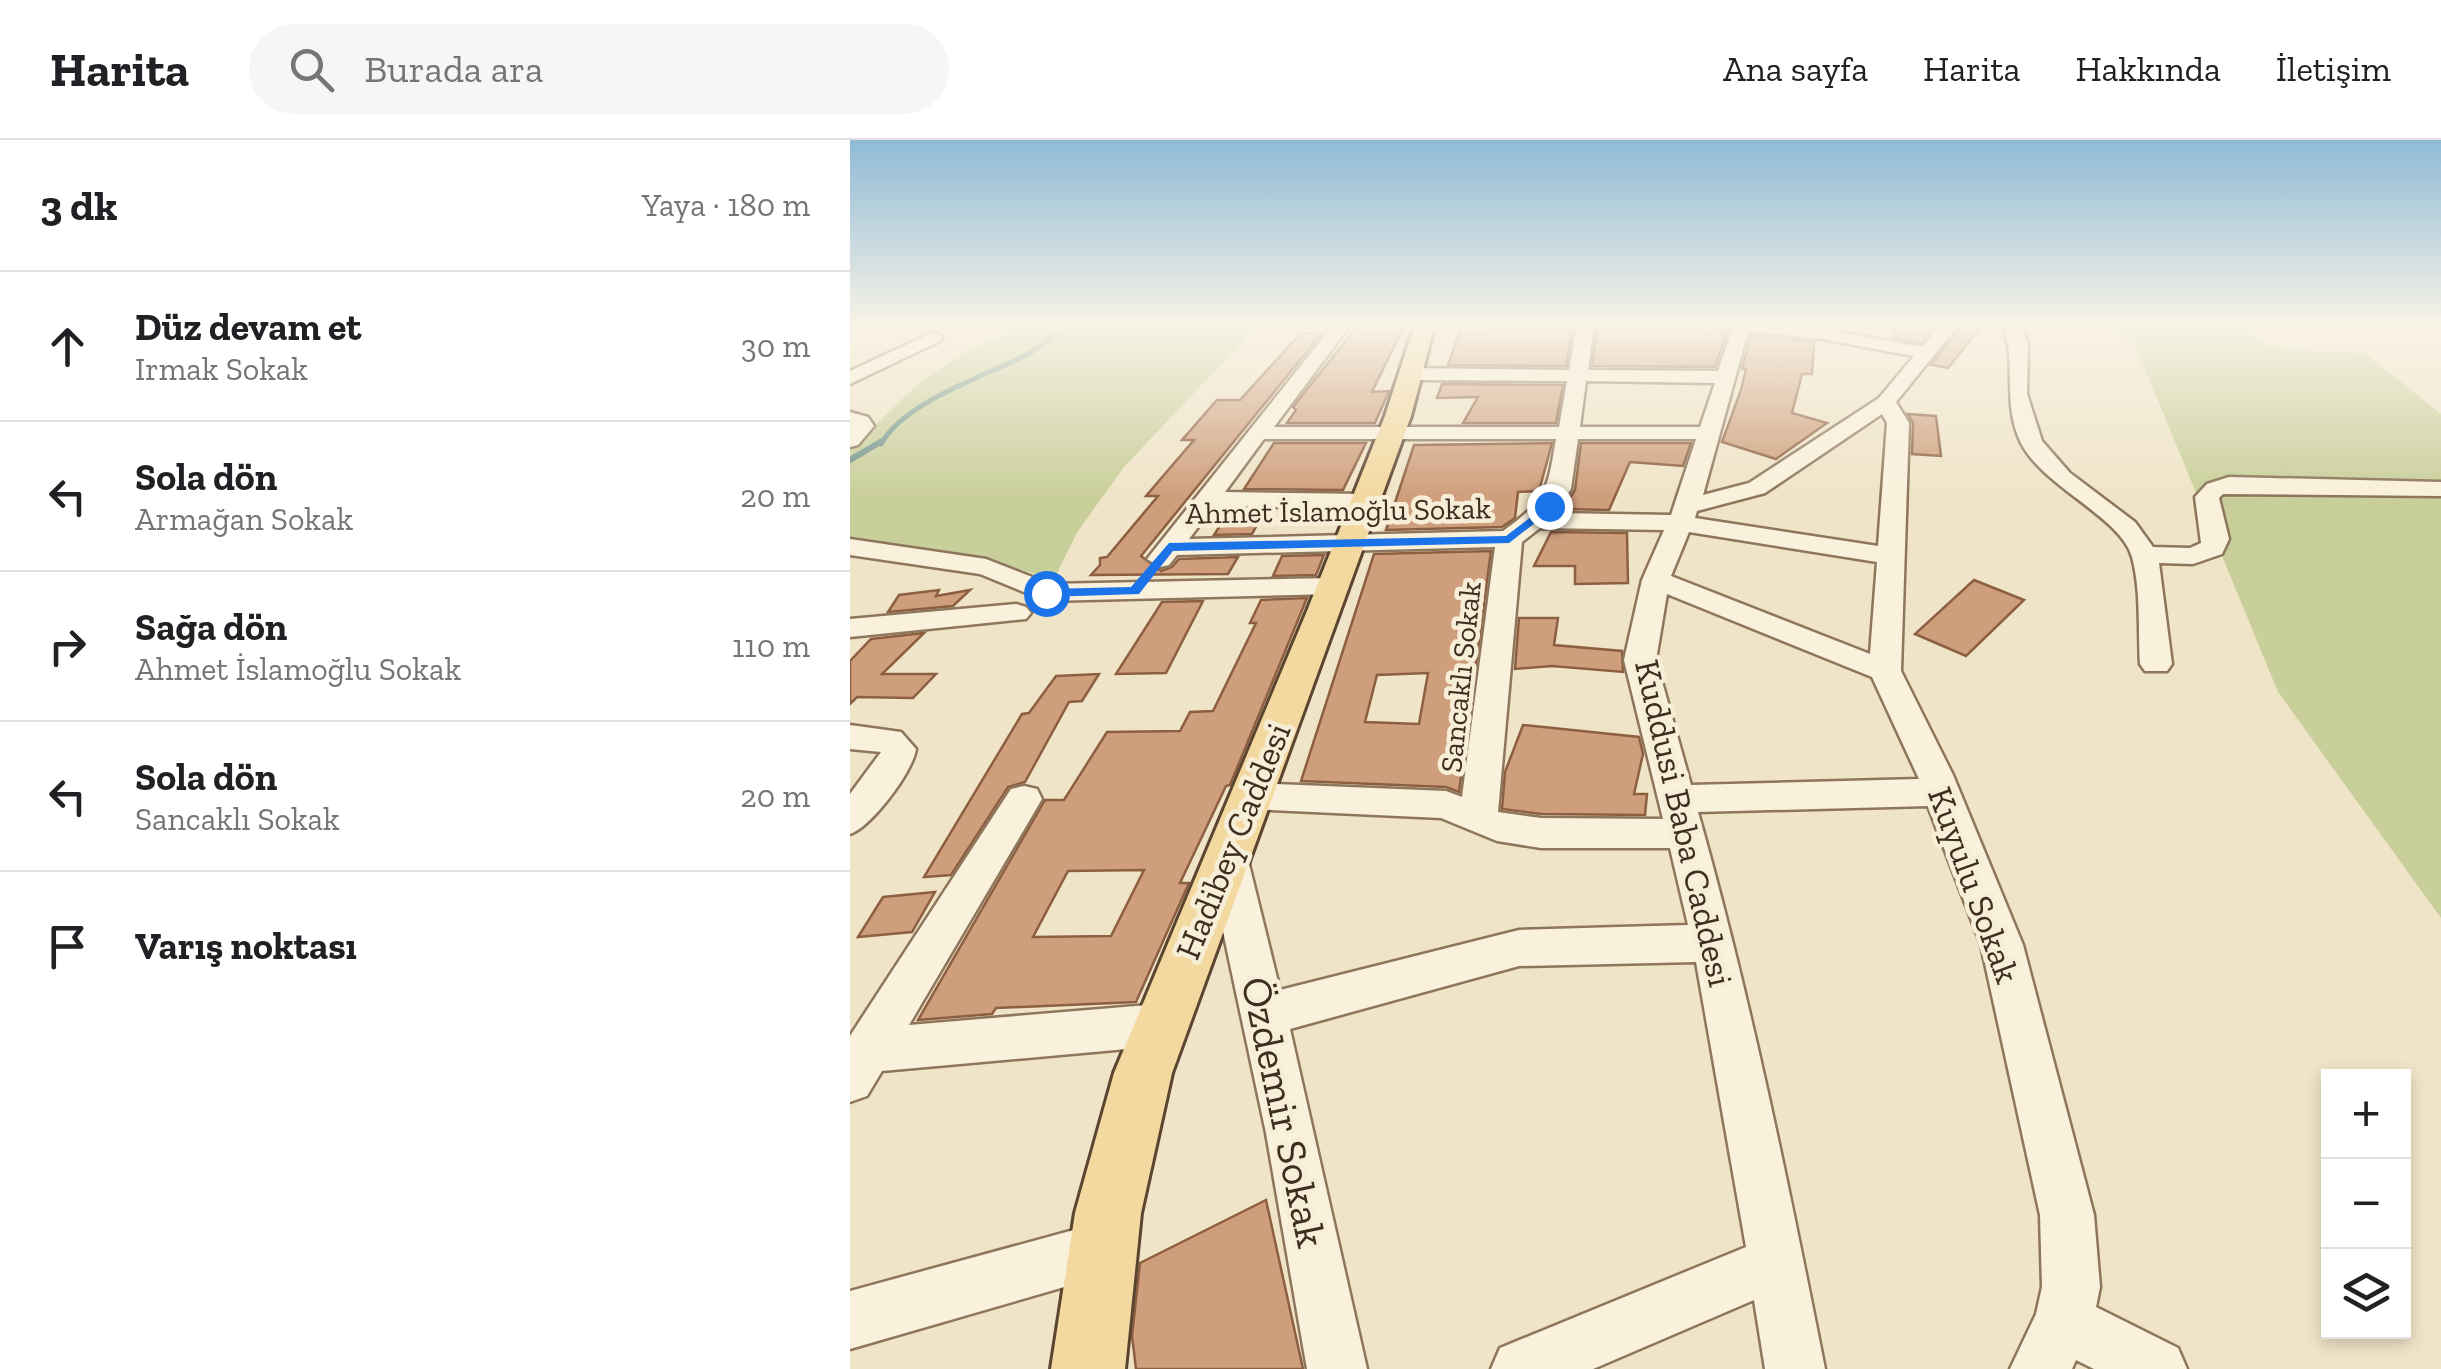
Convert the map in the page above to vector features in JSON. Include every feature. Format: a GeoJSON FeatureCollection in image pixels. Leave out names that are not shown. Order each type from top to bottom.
{"type":"FeatureCollection","features":[{"type":"Feature","properties":{"kind":"main road","name":"Hadibey Caddesi"},"geometry":{"type":"LineString","coordinates":[[1088,1369],[1103,1250],[1124,1140],[1160,1025],[1342,566],[1408,381]]}},
{"type":"Feature","properties":{"kind":"street"},"geometry":{"type":"LineString","coordinates":[[1134,591],[1298,381]]}},
{"type":"Feature","properties":{"kind":"street","name":"Sancaklı Sokak"},"geometry":{"type":"LineString","coordinates":[[1478,821],[1509,539],[1536,520],[1559,489],[1579,381]]}},
{"type":"Feature","properties":{"kind":"street","name":"Kuddusi Baba Caddesi"},"geometry":{"type":"LineString","coordinates":[[1725,381],[1682,515],[1656,580],[1640,660],[1714,943],[1795,1369]]}},
{"type":"Feature","properties":{"kind":"street"},"geometry":{"type":"LineString","coordinates":[[1682,515],[1757,488],[1886,402],[1903,381]]}},
{"type":"Feature","properties":{"kind":"street"},"geometry":{"type":"LineString","coordinates":[[2017,381],[2016,394],[2032,443],[2062,478],[2126,527],[2145,555],[2156,664]]}},
{"type":"Feature","properties":{"kind":"street","name":"Kuyulu Sokak"},"geometry":{"type":"LineString","coordinates":[[1886,402],[1898,423],[1886,670],[1941,792],[2002,946],[2067,1216],[2071,1287],[2052,1346]]}},
{"type":"Feature","properties":{"kind":"street"},"geometry":{"type":"LineString","coordinates":[[850,418],[864,426],[850,440]]}},
{"type":"Feature","properties":{"kind":"street"},"geometry":{"type":"LineString","coordinates":[[1258,433],[1710,432]]}},
{"type":"Feature","properties":{"kind":"street"},"geometry":{"type":"LineString","coordinates":[[2145,555],[2193,556],[2213,548],[2216,540],[2206,502],[2214,489],[2229,484],[2441,489]]}},
{"type":"Feature","properties":{"kind":"street"},"geometry":{"type":"LineString","coordinates":[[1207,498],[1366,500]]}},
{"type":"Feature","properties":{"kind":"street"},"geometry":{"type":"LineString","coordinates":[[1536,520],[1682,515],[1891,556]]}},
{"type":"Feature","properties":{"kind":"street","name":"Ahmet İslamoğlu Sokak"},"geometry":{"type":"LineString","coordinates":[[1169,547],[1342,566],[1509,539]]}},
{"type":"Feature","properties":{"kind":"street"},"geometry":{"type":"LineString","coordinates":[[850,547],[986,567],[1046,593],[1134,591],[1342,566]]}},
{"type":"Feature","properties":{"kind":"street"},"geometry":{"type":"LineString","coordinates":[[1656,580],[1886,670]]}},
{"type":"Feature","properties":{"kind":"street"},"geometry":{"type":"LineString","coordinates":[[850,628],[1016,613]]}},
{"type":"Feature","properties":{"kind":"street"},"geometry":{"type":"LineString","coordinates":[[850,737],[889,740],[900,749],[897,760],[850,820]]}},
{"type":"Feature","properties":{"kind":"street"},"geometry":{"type":"LineString","coordinates":[[1251,796],[1446,805],[1478,821],[1541,833],[1941,792]]}},
{"type":"Feature","properties":{"kind":"street"},"geometry":{"type":"LineString","coordinates":[[860,1064],[1024,799]]}},
{"type":"Feature","properties":{"kind":"street","name":"Özdemir Sokak"},"geometry":{"type":"LineString","coordinates":[[1227,856],[1337,1369]]}},
{"type":"Feature","properties":{"kind":"street"},"geometry":{"type":"LineString","coordinates":[[1264,1015],[1519,948],[1714,943]]}},
{"type":"Feature","properties":{"kind":"street"},"geometry":{"type":"LineString","coordinates":[[860,1064],[1160,1025]]}},
{"type":"Feature","properties":{"kind":"street"},"geometry":{"type":"LineString","coordinates":[[850,1320],[1103,1250]]}},
{"type":"Feature","properties":{"kind":"street"},"geometry":{"type":"LineString","coordinates":[[1522,1369],[1777,1262]]}},
{"type":"Feature","properties":{"kind":"street"},"geometry":{"type":"LineString","coordinates":[[2052,1346],[2157,1369]]}},
{"type":"Feature","properties":{"kind":"green space"},"geometry":{"type":"Polygon","coordinates":[[[921,381],[1205,381],[1124,467],[1078,531],[1054,579],[978,558],[850,541],[850,450],[921,381]]]}},
{"type":"Feature","properties":{"kind":"green space"},"geometry":{"type":"Polygon","coordinates":[[[2150,381],[2400,381],[2441,414],[2441,918],[2278,692],[2150,381]]]}},
{"type":"Feature","properties":{"kind":"building"},"geometry":{"type":"Polygon","coordinates":[[[1257,381],[1283,381],[1141,556],[1161,571],[1179,559],[1238,557],[1228,574],[1091,575],[1100,565],[1100,558],[1107,557],[1158,496],[1146,496],[1194,440],[1182,440],[1217,400],[1240,400],[1257,381]]]}},
{"type":"Feature","properties":{"kind":"building"},"geometry":{"type":"Polygon","coordinates":[[[1313,381],[1377,381],[1372,392],[1389,391],[1375,423],[1287,423],[1296,410],[1293,407],[1313,381]]]}},
{"type":"Feature","properties":{"kind":"building"},"geometry":{"type":"Polygon","coordinates":[[[1743,381],[1800,381],[1792,413],[1827,423],[1776,459],[1722,442],[1743,381]]]}},
{"type":"Feature","properties":{"kind":"building"},"geometry":{"type":"Polygon","coordinates":[[[1442,384],[1563,385],[1556,423],[1463,423],[1478,397],[1437,398],[1442,384]]]}},
{"type":"Feature","properties":{"kind":"building"},"geometry":{"type":"Polygon","coordinates":[[[1908,414],[1936,416],[1941,456],[1912,454],[1913,423],[1908,414]]]}},
{"type":"Feature","properties":{"kind":"building"},"geometry":{"type":"Polygon","coordinates":[[[1274,443],[1366,443],[1343,490],[1244,489],[1274,443]]]}},
{"type":"Feature","properties":{"kind":"building"},"geometry":{"type":"Polygon","coordinates":[[[1552,443],[1539,491],[1518,492],[1515,518],[1502,527],[1386,530],[1414,445],[1552,443]]]}},
{"type":"Feature","properties":{"kind":"building"},"geometry":{"type":"Polygon","coordinates":[[[1581,443],[1691,443],[1683,466],[1630,462],[1609,510],[1563,509],[1575,490],[1581,443]]]}},
{"type":"Feature","properties":{"kind":"building"},"geometry":{"type":"Polygon","coordinates":[[[1230,510],[1265,510],[1252,534],[1214,535],[1230,510]]]}},
{"type":"Feature","properties":{"kind":"building"},"geometry":{"type":"Polygon","coordinates":[[[1551,532],[1627,533],[1628,583],[1575,584],[1575,566],[1534,566],[1551,532]]]}},
{"type":"Feature","properties":{"kind":"building"},"geometry":{"type":"Polygon","coordinates":[[[1491,551],[1459,792],[1446,787],[1301,781],[1374,554],[1491,551]],[[1428,673],[1377,675],[1365,722],[1419,724],[1428,673]]]}},
{"type":"Feature","properties":{"kind":"building"},"geometry":{"type":"Polygon","coordinates":[[[1324,555],[1316,575],[1273,576],[1282,556],[1324,555]]]}},
{"type":"Feature","properties":{"kind":"building"},"geometry":{"type":"Polygon","coordinates":[[[1974,580],[2024,600],[1966,656],[1915,634],[1974,580]]]}},
{"type":"Feature","properties":{"kind":"building"},"geometry":{"type":"Polygon","coordinates":[[[939,590],[936,596],[970,590],[953,606],[888,612],[899,595],[939,590]]]}},
{"type":"Feature","properties":{"kind":"building"},"geometry":{"type":"Polygon","coordinates":[[[1307,598],[1230,785],[1226,786],[1180,883],[1189,883],[1136,1002],[996,1008],[992,1014],[918,1020],[1045,800],[1064,800],[1107,732],[1180,731],[1190,712],[1213,711],[1256,623],[1250,623],[1261,600],[1307,598]],[[1144,870],[1068,871],[1033,937],[1111,936],[1144,870]]]}},
{"type":"Feature","properties":{"kind":"building"},"geometry":{"type":"Polygon","coordinates":[[[1203,601],[1166,673],[1116,674],[1162,602],[1203,601]]]}},
{"type":"Feature","properties":{"kind":"building"},"geometry":{"type":"Polygon","coordinates":[[[1519,618],[1558,618],[1554,645],[1622,651],[1623,672],[1552,666],[1515,669],[1519,618]]]}},
{"type":"Feature","properties":{"kind":"building"},"geometry":{"type":"Polygon","coordinates":[[[924,633],[882,674],[936,674],[913,698],[857,697],[850,704],[850,661],[871,639],[924,633]]]}},
{"type":"Feature","properties":{"kind":"building"},"geometry":{"type":"Polygon","coordinates":[[[1099,674],[1082,701],[1069,702],[1025,782],[1008,787],[951,875],[924,877],[1022,714],[1029,713],[1056,676],[1099,674]]]}},
{"type":"Feature","properties":{"kind":"building"},"geometry":{"type":"Polygon","coordinates":[[[1523,725],[1639,737],[1643,754],[1634,794],[1647,794],[1645,815],[1541,814],[1502,809],[1505,772],[1523,725]]]}},
{"type":"Feature","properties":{"kind":"building"},"geometry":{"type":"Polygon","coordinates":[[[935,892],[912,932],[858,937],[883,897],[935,892]]]}},
{"type":"Feature","properties":{"kind":"building"},"geometry":{"type":"Polygon","coordinates":[[[1266,1200],[1303,1369],[1136,1369],[1132,1336],[1140,1263],[1266,1200]]]}},
{"type":"Feature","properties":{"kind":"waterway"},"geometry":{"type":"LineString","coordinates":[[881,444],[907,415],[968,381]]}},
{"type":"Feature","properties":{"kind":"waterway"},"geometry":{"type":"LineString","coordinates":[[850,460],[882,441]]}},
{"type":"Feature","properties":{"kind":"route"},"geometry":{"type":"LineString","coordinates":[[1046,593],[1134,591],[1169,547],[1350,546],[1509,539],[1533,524],[1549,506]]}}]}
